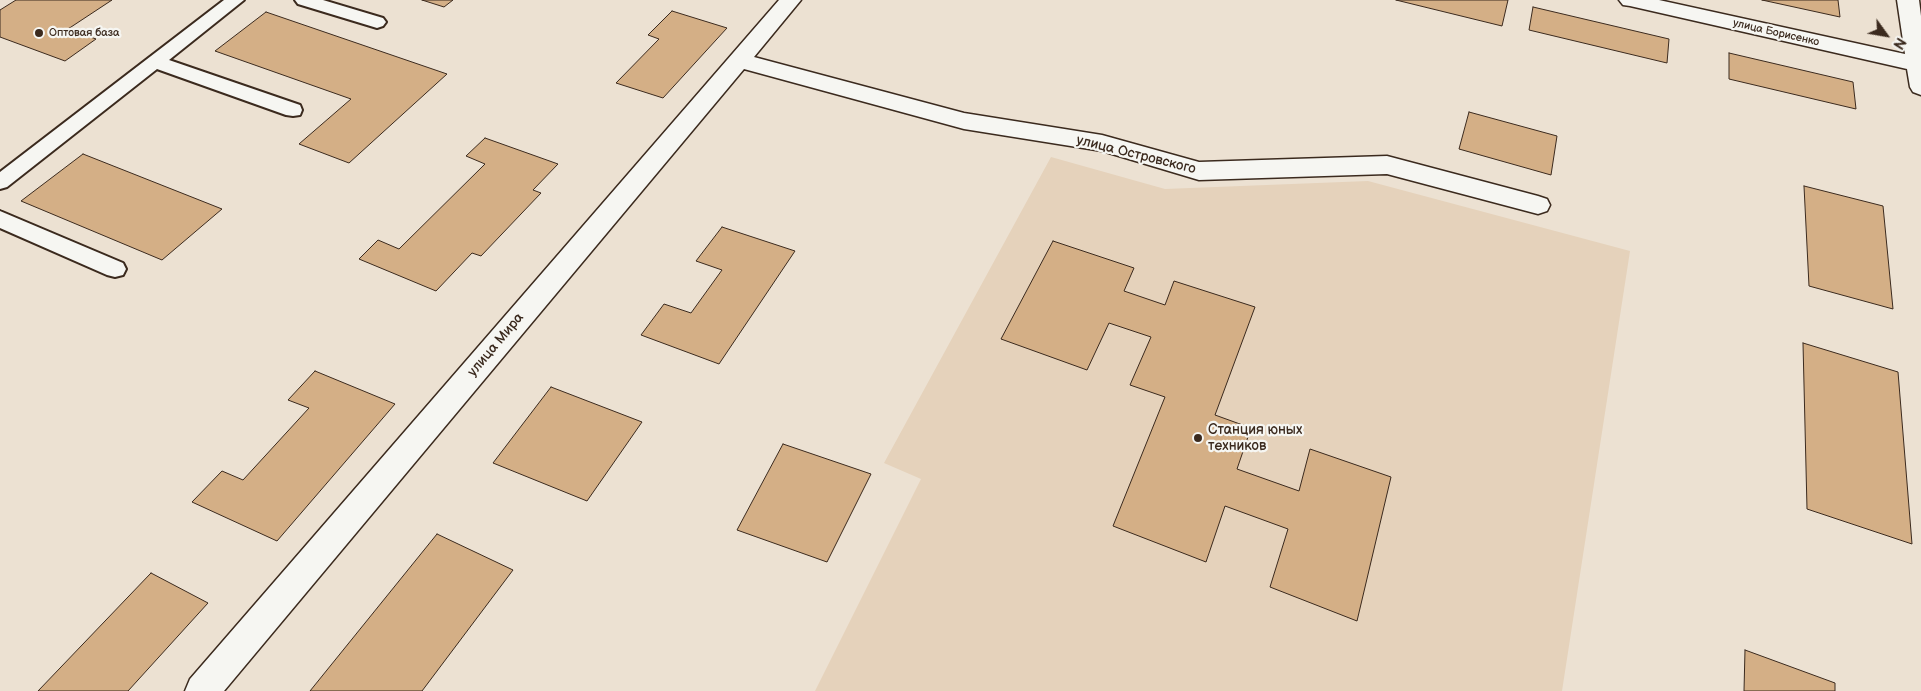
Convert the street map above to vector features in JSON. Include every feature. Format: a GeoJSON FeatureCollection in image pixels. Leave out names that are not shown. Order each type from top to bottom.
{"type":"FeatureCollection","features":[{"type":"Feature","properties":{"kind":"street","name":"улица Мира"},"geometry":{"type":"LineString","coordinates":[[202,691],[790,0]]}},
{"type":"Feature","properties":{"kind":"street","name":"улица Борисенко"},"geometry":{"type":"LineString","coordinates":[[1630,0],[1919,65]]}},
{"type":"Feature","properties":{"kind":"street"},"geometry":{"type":"LineString","coordinates":[[1908,0],[1921,87]]}},
{"type":"Feature","properties":{"kind":"street","name":"улица Островского"},"geometry":{"type":"LineString","coordinates":[[740,60],[964,121],[1102,143],[1199,171],[1387,165],[1538,205]]}},
{"type":"Feature","properties":{"kind":"lane"},"geometry":{"type":"LineString","coordinates":[[0,182],[235,0]]}},
{"type":"Feature","properties":{"kind":"lane"},"geometry":{"type":"LineString","coordinates":[[304,0],[377,22]]}},
{"type":"Feature","properties":{"kind":"lane"},"geometry":{"type":"LineString","coordinates":[[155,62],[293,110]]}},
{"type":"Feature","properties":{"kind":"lane"},"geometry":{"type":"LineString","coordinates":[[0,220],[115,269]]}},
{"type":"Feature","properties":{"kind":"shaded area"},"geometry":{"type":"Polygon","coordinates":[[[1051,157],[1165,189],[1368,181],[1630,251],[1562,691],[815,691],[921,479],[884,463],[1051,157]]]}},
{"type":"Feature","properties":{"kind":"building","name":"Оптовая база"},"geometry":{"type":"Polygon","coordinates":[[[16,0],[112,0],[68,29],[96,39],[65,61],[0,37],[0,10],[16,0]]]}},
{"type":"Feature","properties":{"kind":"building"},"geometry":{"type":"Polygon","coordinates":[[[422,0],[453,0],[444,7],[422,0]]]}},
{"type":"Feature","properties":{"kind":"building"},"geometry":{"type":"Polygon","coordinates":[[[1396,0],[1508,0],[1502,26],[1396,0]]]}},
{"type":"Feature","properties":{"kind":"building"},"geometry":{"type":"Polygon","coordinates":[[[1762,0],[1838,0],[1840,17],[1762,0]]]}},
{"type":"Feature","properties":{"kind":"building"},"geometry":{"type":"Polygon","coordinates":[[[1533,7],[1669,39],[1667,63],[1529,30],[1533,7]]]}},
{"type":"Feature","properties":{"kind":"building"},"geometry":{"type":"Polygon","coordinates":[[[672,11],[727,28],[663,98],[616,83],[659,39],[648,35],[672,11]]]}},
{"type":"Feature","properties":{"kind":"building"},"geometry":{"type":"Polygon","coordinates":[[[266,12],[447,74],[349,163],[299,144],[351,99],[215,51],[266,12]]]}},
{"type":"Feature","properties":{"kind":"building"},"geometry":{"type":"Polygon","coordinates":[[[1729,53],[1853,82],[1856,109],[1729,79],[1729,53]]]}},
{"type":"Feature","properties":{"kind":"building"},"geometry":{"type":"Polygon","coordinates":[[[1469,112],[1557,136],[1551,175],[1459,149],[1469,112]]]}},
{"type":"Feature","properties":{"kind":"building"},"geometry":{"type":"Polygon","coordinates":[[[485,138],[558,164],[533,190],[541,193],[481,256],[472,253],[436,291],[359,259],[378,240],[399,249],[485,164],[466,156],[485,138]]]}},
{"type":"Feature","properties":{"kind":"building"},"geometry":{"type":"Polygon","coordinates":[[[83,154],[222,209],[162,260],[21,201],[83,154]]]}},
{"type":"Feature","properties":{"kind":"building"},"geometry":{"type":"Polygon","coordinates":[[[1804,186],[1883,206],[1893,309],[1809,286],[1804,186]]]}},
{"type":"Feature","properties":{"kind":"building"},"geometry":{"type":"Polygon","coordinates":[[[722,227],[795,251],[719,364],[641,335],[664,304],[691,313],[722,270],[696,261],[722,227]]]}},
{"type":"Feature","properties":{"kind":"building","name":"Станция юных техников"},"geometry":{"type":"Polygon","coordinates":[[[1053,241],[1134,268],[1124,291],[1165,305],[1174,281],[1255,307],[1215,415],[1251,428],[1237,469],[1299,491],[1310,449],[1391,477],[1357,621],[1270,587],[1288,529],[1225,506],[1206,562],[1113,526],[1165,397],[1130,385],[1151,337],[1109,323],[1087,370],[1001,339],[1053,241]]]}},
{"type":"Feature","properties":{"kind":"building"},"geometry":{"type":"Polygon","coordinates":[[[1803,343],[1898,372],[1912,544],[1807,509],[1803,343]]]}},
{"type":"Feature","properties":{"kind":"building"},"geometry":{"type":"Polygon","coordinates":[[[315,371],[395,404],[277,541],[192,502],[222,471],[243,480],[309,408],[288,400],[315,371]]]}},
{"type":"Feature","properties":{"kind":"building"},"geometry":{"type":"Polygon","coordinates":[[[551,387],[642,422],[587,501],[493,463],[551,387]]]}},
{"type":"Feature","properties":{"kind":"building"},"geometry":{"type":"Polygon","coordinates":[[[783,444],[871,474],[827,562],[737,530],[783,444]]]}},
{"type":"Feature","properties":{"kind":"building"},"geometry":{"type":"Polygon","coordinates":[[[437,534],[513,570],[422,691],[310,691],[437,534]]]}},
{"type":"Feature","properties":{"kind":"building"},"geometry":{"type":"Polygon","coordinates":[[[151,573],[208,603],[128,691],[38,691],[151,573]]]}},
{"type":"Feature","properties":{"kind":"building"},"geometry":{"type":"Polygon","coordinates":[[[1745,650],[1835,683],[1835,691],[1744,691],[1745,650]]]}},
{"type":"Feature","properties":{"kind":"place","name":"Оптовая база"},"geometry":{"type":"Point","coordinates":[39,33]}},
{"type":"Feature","properties":{"kind":"place","name":"Станция юных техников"},"geometry":{"type":"Point","coordinates":[1198,438]}}]}
